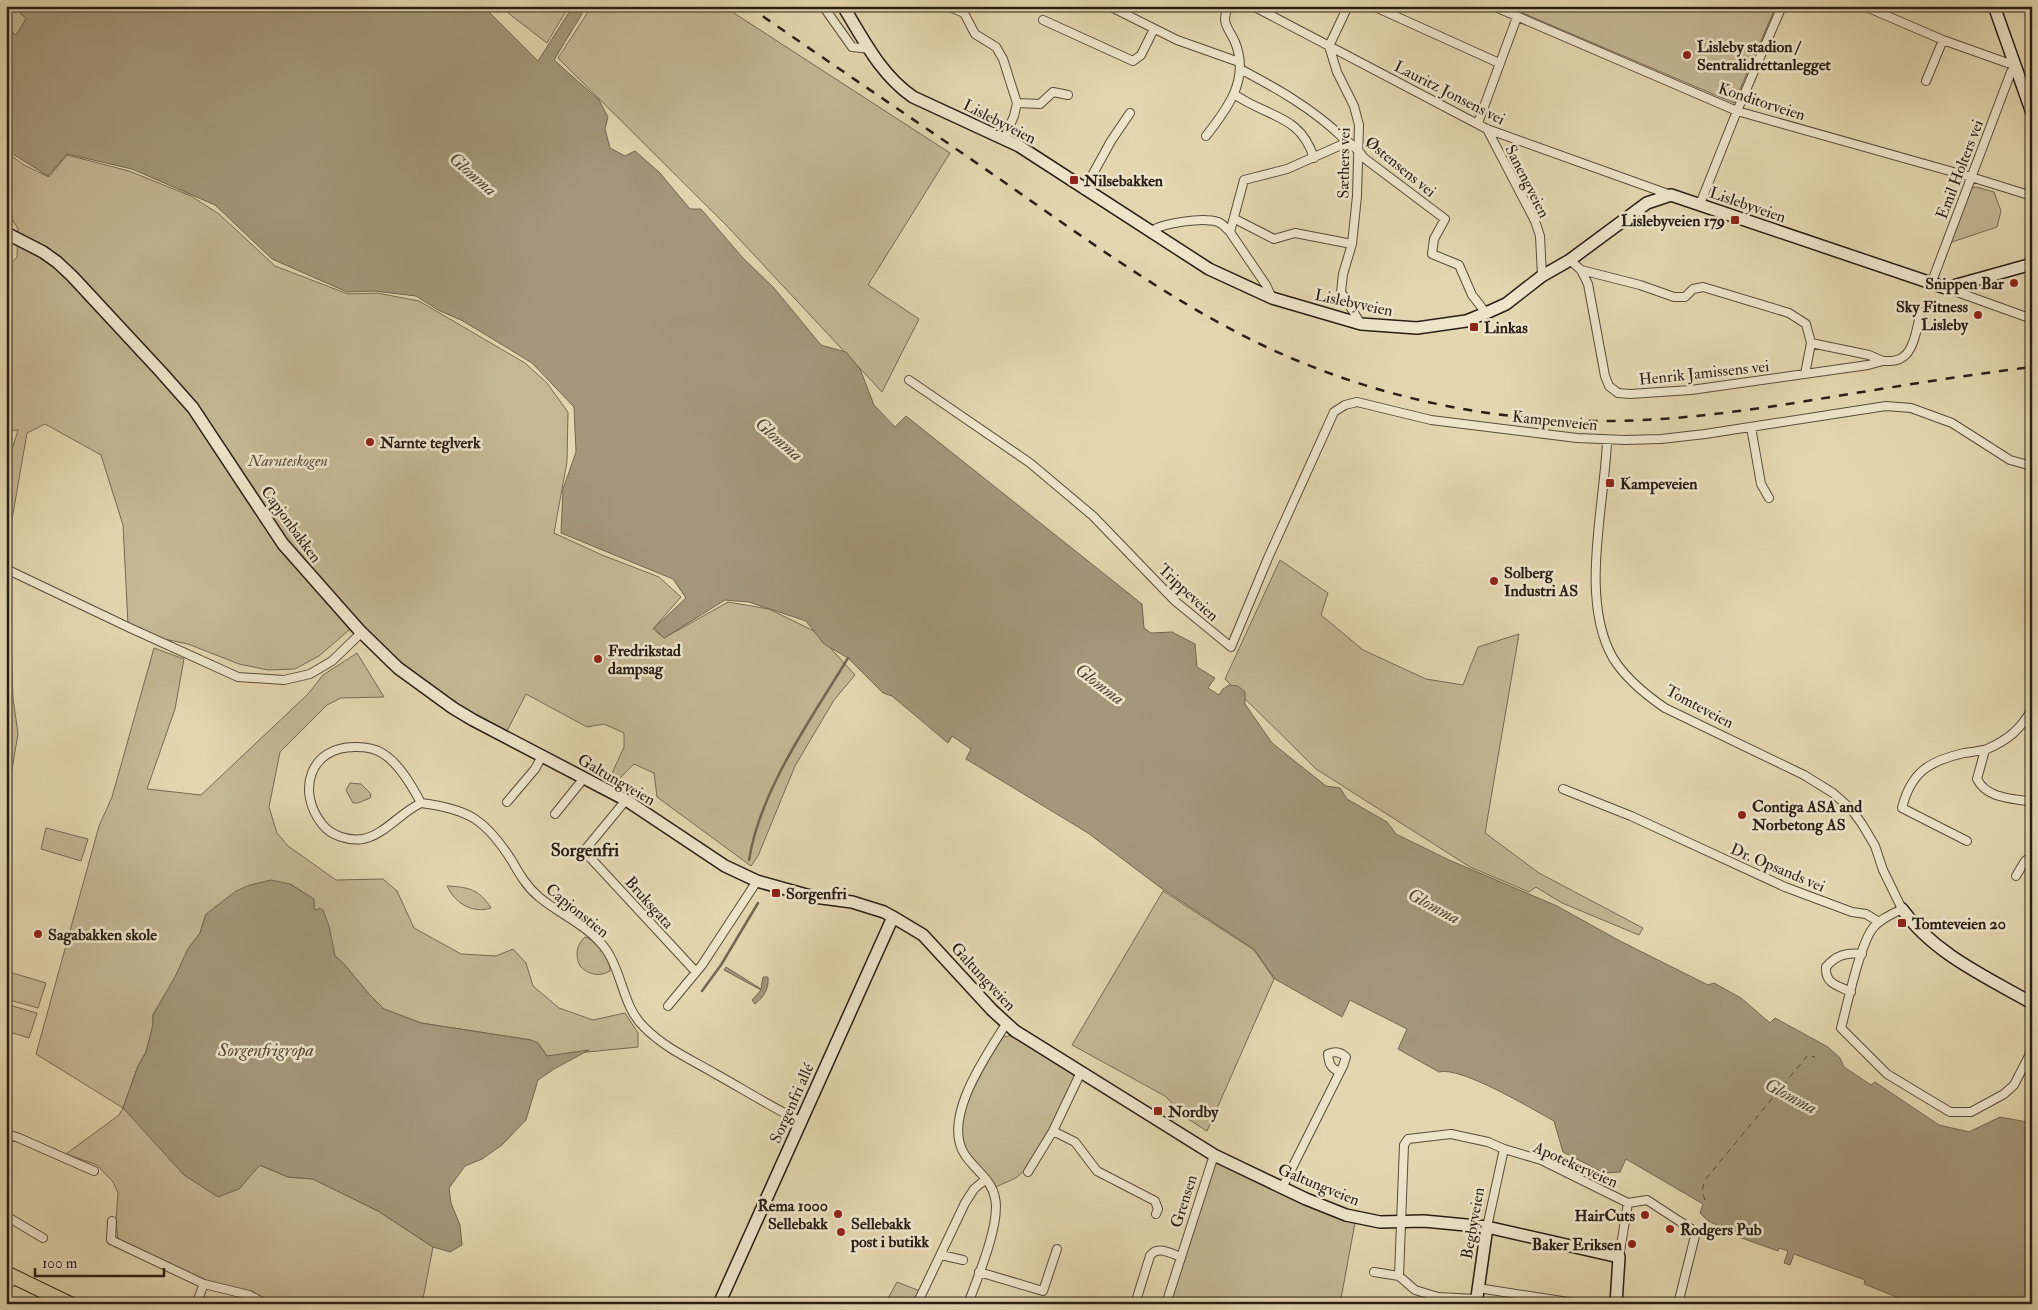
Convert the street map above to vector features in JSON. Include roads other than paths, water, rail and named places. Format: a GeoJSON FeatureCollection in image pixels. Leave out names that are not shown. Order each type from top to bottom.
{"type":"FeatureCollection","features":[{"type":"Feature","properties":{"kind":"highway"},"geometry":{"type":"LineString","coordinates":[[9,1280],[70,1304]]}},
{"type":"Feature","properties":{"kind":"street"},"geometry":{"type":"LineString","coordinates":[[823,6],[852,47],[870,49]]}},
{"type":"Feature","properties":{"kind":"street","name":"Lislebyveien"},"geometry":{"type":"LineString","coordinates":[[843,6],[884,71],[897,86],[913,97],[1019,146],[1084,190],[1209,269],[1272,298],[1361,324],[1417,328],[1466,321],[1486,313],[1506,304],[1542,276],[1570,260],[1647,203],[1671,196],[1700,204],[1946,288]]}},
{"type":"Feature","properties":{"kind":"street"},"geometry":{"type":"LineString","coordinates":[[947,6],[967,10],[975,34],[996,47],[1007,69],[1016,103],[1014,116],[1004,139]]}},
{"type":"Feature","properties":{"kind":"street"},"geometry":{"type":"LineString","coordinates":[[1206,136],[1223,114],[1239,83],[1239,66],[1235,42],[1224,23],[1228,6]]}},
{"type":"Feature","properties":{"kind":"street","name":"Lauritz Jonsens vei"},"geometry":{"type":"LineString","coordinates":[[1253,6],[1487,129],[1671,196]]}},
{"type":"Feature","properties":{"kind":"street"},"geometry":{"type":"LineString","coordinates":[[1329,46],[1348,6]]}},
{"type":"Feature","properties":{"kind":"street"},"geometry":{"type":"LineString","coordinates":[[1372,6],[1499,63]]}},
{"type":"Feature","properties":{"kind":"street","name":"Konditorveien"},"geometry":{"type":"LineString","coordinates":[[1493,6],[1737,110],[2032,196]]}},
{"type":"Feature","properties":{"kind":"street"},"geometry":{"type":"LineString","coordinates":[[1700,204],[1737,110],[1782,6]]}},
{"type":"Feature","properties":{"kind":"street"},"geometry":{"type":"LineString","coordinates":[[1864,6],[1943,40],[2016,66]]}},
{"type":"Feature","properties":{"kind":"street"},"geometry":{"type":"LineString","coordinates":[[1994,6],[2032,113]]}},
{"type":"Feature","properties":{"kind":"street","name":"Østensens vei"},"geometry":{"type":"LineString","coordinates":[[1112,7],[1177,40],[1239,66],[1273,86],[1319,117],[1358,149],[1364,158],[1445,219],[1434,239],[1432,254],[1459,265],[1472,296],[1486,313]]}},
{"type":"Feature","properties":{"kind":"street"},"geometry":{"type":"LineString","coordinates":[[1478,123],[1517,17]]}},
{"type":"Feature","properties":{"kind":"street"},"geometry":{"type":"LineString","coordinates":[[1043,20],[1133,61],[1141,54],[1154,29]]}},
{"type":"Feature","properties":{"kind":"street"},"geometry":{"type":"LineString","coordinates":[[1926,81],[1943,40]]}},
{"type":"Feature","properties":{"kind":"street","name":"Sæthers vei"},"geometry":{"type":"LineString","coordinates":[[1329,46],[1337,72],[1350,96],[1357,115],[1357,196],[1352,244],[1343,274],[1342,292],[1361,324]]}},
{"type":"Feature","properties":{"kind":"street","name":"Emil Holters vei"},"geometry":{"type":"LineString","coordinates":[[1931,284],[2011,72],[2016,66]]}},
{"type":"Feature","properties":{"kind":"street"},"geometry":{"type":"LineString","coordinates":[[1016,103],[1040,104],[1053,92],[1068,95]]}},
{"type":"Feature","properties":{"kind":"street"},"geometry":{"type":"LineString","coordinates":[[1234,94],[1248,104],[1296,126],[1307,140],[1314,158]]}},
{"type":"Feature","properties":{"kind":"street"},"geometry":{"type":"LineString","coordinates":[[1084,190],[1111,141],[1130,113]]}},
{"type":"Feature","properties":{"kind":"street","name":"Sanengveien"},"geometry":{"type":"LineString","coordinates":[[1487,129],[1535,221],[1540,236],[1542,276]]}},
{"type":"Feature","properties":{"kind":"street"},"geometry":{"type":"LineString","coordinates":[[1230,232],[1244,180],[1287,169],[1348,142]]}},
{"type":"Feature","properties":{"kind":"street"},"geometry":{"type":"LineString","coordinates":[[1235,219],[1274,239],[1295,233],[1352,244]]}},
{"type":"Feature","properties":{"kind":"street"},"geometry":{"type":"LineString","coordinates":[[1151,232],[1167,224],[1213,221],[1222,224],[1230,232],[1266,284],[1272,298]]}},
{"type":"Feature","properties":{"kind":"street","name":"Capjonbakken"},"geometry":{"type":"LineString","coordinates":[[6,233],[43,252],[57,262],[162,373],[193,408],[283,544],[304,570],[361,632],[398,668],[453,708],[542,756]]}},
{"type":"Feature","properties":{"kind":"street","name":"Henrik Jamissens vei"},"geometry":{"type":"LineString","coordinates":[[1570,260],[1580,270],[1588,284],[1605,376],[1609,386],[1618,393],[1691,390],[1896,360],[1904,357],[1912,344],[1921,312]]}},
{"type":"Feature","properties":{"kind":"street"},"geometry":{"type":"LineString","coordinates":[[1946,288],[2032,264]]}},
{"type":"Feature","properties":{"kind":"street"},"geometry":{"type":"LineString","coordinates":[[1580,270],[1640,285],[1674,297],[1685,296],[1693,289],[1703,287],[1789,313],[1806,324],[1811,343],[1805,374]]}},
{"type":"Feature","properties":{"kind":"street"},"geometry":{"type":"LineString","coordinates":[[1946,288],[2032,319]]}},
{"type":"Feature","properties":{"kind":"street"},"geometry":{"type":"LineString","coordinates":[[1811,343],[1869,355],[1883,361]]}},
{"type":"Feature","properties":{"kind":"street","name":"Trippeveien"},"geometry":{"type":"LineString","coordinates":[[909,380],[1030,464],[1065,492],[1093,516],[1175,602],[1231,647],[1268,558],[1334,412],[1345,405],[1357,402]]}},
{"type":"Feature","properties":{"kind":"street","name":"Kampenveien"},"geometry":{"type":"LineString","coordinates":[[1357,402],[1431,420],[1607,440],[1661,439],[1886,406],[1911,408],[1952,423],[2010,460],[2032,466]]}},
{"type":"Feature","properties":{"kind":"street"},"geometry":{"type":"LineString","coordinates":[[1752,427],[1760,478],[1769,498]]}},
{"type":"Feature","properties":{"kind":"street","name":"Tomteveien"},"geometry":{"type":"LineString","coordinates":[[1607,440],[1600,506],[1596,597],[1602,632],[1614,659],[1627,677],[1646,695],[1665,708],[1804,775],[1833,793],[1862,824],[1875,846],[1883,870],[1902,908],[1925,937],[1941,949],[2032,1004]]}},
{"type":"Feature","properties":{"kind":"street"},"geometry":{"type":"LineString","coordinates":[[6,568],[130,628],[238,677],[284,680],[310,674],[332,661],[361,632]]}},
{"type":"Feature","properties":{"kind":"street"},"geometry":{"type":"LineString","coordinates":[[1967,840],[1902,808],[1912,782],[1920,772],[1934,762],[1948,757],[1985,750],[2015,733],[2024,723],[2032,709]]}},
{"type":"Feature","properties":{"kind":"street"},"geometry":{"type":"LineString","coordinates":[[354,747],[372,748],[382,753],[399,769],[421,803],[409,809],[375,835],[352,839],[334,834],[324,827],[313,813],[310,803],[309,784],[318,762],[334,750],[354,747]]}},
{"type":"Feature","properties":{"kind":"street"},"geometry":{"type":"LineString","coordinates":[[1985,750],[1977,779],[1982,787],[1992,794],[2032,802]]}},
{"type":"Feature","properties":{"kind":"street"},"geometry":{"type":"LineString","coordinates":[[507,802],[535,769],[542,756]]}},
{"type":"Feature","properties":{"kind":"street","name":"Galtungveien"},"geometry":{"type":"LineString","coordinates":[[542,756],[626,800],[725,866],[757,881],[814,897],[852,902],[884,912],[893,917],[923,935],[1006,1024],[1214,1155],[1282,1188],[1346,1215],[1380,1222],[1424,1221],[1487,1227],[1619,1257]]}},
{"type":"Feature","properties":{"kind":"street"},"geometry":{"type":"LineString","coordinates":[[555,814],[584,778]]}},
{"type":"Feature","properties":{"kind":"street","name":"Dr. Opsands vei"},"geometry":{"type":"LineString","coordinates":[[1563,789],[1631,816],[1785,887],[1852,912],[1866,914],[1879,922]]}},
{"type":"Feature","properties":{"kind":"street","name":"Bruksgata"},"geometry":{"type":"LineString","coordinates":[[626,800],[584,851],[696,972]]}},
{"type":"Feature","properties":{"kind":"street","name":"Capjonstien"},"geometry":{"type":"LineString","coordinates":[[421,803],[454,809],[479,821],[489,829],[529,888],[589,932],[606,949],[636,1018],[663,1045],[800,1122]]}},
{"type":"Feature","properties":{"kind":"street"},"geometry":{"type":"LineString","coordinates":[[2016,876],[2025,861],[2032,856]]}},
{"type":"Feature","properties":{"kind":"street"},"geometry":{"type":"LineString","coordinates":[[668,1006],[702,965],[757,881]]}},
{"type":"Feature","properties":{"kind":"street"},"geometry":{"type":"LineString","coordinates":[[1902,908],[1879,922],[1872,930],[1862,954],[1841,1028],[1887,1074],[1950,1112],[1971,1112],[2004,1094],[2014,1085],[2032,1050]]}},
{"type":"Feature","properties":{"kind":"street","name":"Sorgenfri allé"},"geometry":{"type":"LineString","coordinates":[[719,1304],[893,917]]}},
{"type":"Feature","properties":{"kind":"street"},"geometry":{"type":"LineString","coordinates":[[1851,992],[1832,984],[1827,978],[1826,966],[1841,954],[1862,954]]}},
{"type":"Feature","properties":{"kind":"street"},"geometry":{"type":"LineString","coordinates":[[968,1304],[996,1212],[996,1199],[992,1186],[966,1156],[960,1145],[958,1124],[960,1112],[978,1072],[1006,1024]]}},
{"type":"Feature","properties":{"kind":"street"},"geometry":{"type":"LineString","coordinates":[[1028,1172],[1052,1131],[1081,1072]]}},
{"type":"Feature","properties":{"kind":"street"},"geometry":{"type":"LineString","coordinates":[[1282,1188],[1339,1072]]}},
{"type":"Feature","properties":{"kind":"street"},"geometry":{"type":"LineString","coordinates":[[1052,1131],[1075,1142],[1097,1171],[1154,1200],[1158,1209],[1156,1214]]}},
{"type":"Feature","properties":{"kind":"street","name":"Apotekerveien"},"geometry":{"type":"LineString","coordinates":[[1400,1222],[1404,1146],[1408,1139],[1452,1134],[1488,1142],[1541,1160],[1628,1203],[1647,1200],[1696,1232],[1678,1304]]}},
{"type":"Feature","properties":{"kind":"street"},"geometry":{"type":"LineString","coordinates":[[6,1138],[13,1136],[19,1138],[94,1171]]}},
{"type":"Feature","properties":{"kind":"street","name":"Begbyveien"},"geometry":{"type":"LineString","coordinates":[[1476,1297],[1487,1227],[1504,1149]]}},
{"type":"Feature","properties":{"kind":"street","name":"Grensen"},"geometry":{"type":"LineString","coordinates":[[1166,1304],[1214,1155]]}},
{"type":"Feature","properties":{"kind":"street"},"geometry":{"type":"LineString","coordinates":[[917,1304],[970,1193],[986,1179]]}},
{"type":"Feature","properties":{"kind":"street"},"geometry":{"type":"LineString","coordinates":[[1616,1304],[1619,1257],[1628,1203]]}},
{"type":"Feature","properties":{"kind":"street"},"geometry":{"type":"LineString","coordinates":[[6,1216],[43,1238]]}},
{"type":"Feature","properties":{"kind":"street"},"geometry":{"type":"LineString","coordinates":[[112,1221],[111,1240],[204,1284],[249,1295],[266,1304]]}},
{"type":"Feature","properties":{"kind":"street"},"geometry":{"type":"LineString","coordinates":[[1399,1276],[1400,1222]]}},
{"type":"Feature","properties":{"kind":"street"},"geometry":{"type":"LineString","coordinates":[[979,1272],[1043,1291],[1057,1249]]}},
{"type":"Feature","properties":{"kind":"street"},"geometry":{"type":"LineString","coordinates":[[1134,1304],[1153,1251],[1158,1250],[1180,1257]]}},
{"type":"Feature","properties":{"kind":"street"},"geometry":{"type":"LineString","coordinates":[[941,1254],[963,1260]]}},
{"type":"Feature","properties":{"kind":"street"},"geometry":{"type":"LineString","coordinates":[[1374,1272],[1399,1276],[1415,1290],[1438,1297],[1476,1297],[1581,1304]]}},
{"type":"Feature","properties":{"kind":"street"},"geometry":{"type":"LineString","coordinates":[[196,1304],[204,1284]]}},
{"type":"Feature","properties":{"kind":"water","name":"Glomma"},"geometry":{"type":"Polygon","coordinates":[[[14,6],[483,6],[538,61],[573,6],[583,12],[554,60],[599,100],[608,117],[605,129],[610,148],[625,156],[635,151],[660,173],[690,209],[701,209],[742,257],[774,288],[821,345],[846,352],[860,369],[874,405],[895,427],[906,416],[1142,604],[1144,628],[1151,633],[1172,632],[1195,644],[1197,667],[1215,678],[1208,688],[1219,695],[1229,685],[1238,686],[1245,692],[1245,704],[1272,743],[1326,786],[1340,788],[1347,799],[1387,822],[1396,834],[1449,860],[1557,906],[1620,941],[1708,985],[1714,983],[1741,998],[1770,1023],[1775,1018],[1828,1047],[1840,1058],[1844,1067],[1871,1085],[1875,1082],[1939,1125],[1969,1132],[2000,1117],[2032,1123],[2032,1304],[1914,1304],[1864,1284],[1865,1280],[1794,1254],[1790,1265],[1784,1263],[1788,1251],[1779,1248],[1778,1251],[1722,1231],[1722,1227],[1708,1221],[1700,1213],[1703,1204],[1626,1159],[1620,1172],[1604,1173],[1563,1152],[1554,1121],[1479,1082],[1463,1075],[1439,1072],[1398,1049],[1407,1029],[1350,1000],[1342,1017],[1275,979],[1254,949],[1161,888],[1088,833],[966,759],[971,749],[952,736],[948,743],[892,696],[883,693],[848,658],[824,644],[806,621],[749,602],[725,600],[664,638],[654,628],[686,598],[673,579],[561,533],[563,489],[576,452],[574,407],[532,363],[463,321],[438,310],[416,296],[374,291],[347,292],[272,259],[215,205],[132,169],[67,154],[48,176],[6,150],[6,27],[16,35],[26,19],[14,6]]]}},
{"type":"Feature","properties":{"kind":"water","name":"Sorgenfrigropa"},"geometry":{"type":"Polygon","coordinates":[[[271,880],[290,884],[314,899],[314,909],[317,910],[319,908],[323,910],[329,926],[335,956],[384,1009],[421,1023],[531,1040],[538,1043],[547,1056],[589,1050],[538,1080],[526,1120],[502,1145],[482,1159],[465,1166],[449,1188],[451,1203],[460,1225],[462,1245],[450,1252],[433,1247],[378,1211],[313,1179],[288,1177],[260,1165],[239,1189],[218,1197],[184,1175],[123,1108],[138,1066],[146,1052],[153,1025],[153,1015],[175,977],[188,949],[200,933],[206,914],[236,891],[250,885],[271,880]]]}},
{"type":"Feature","properties":{"kind":"water"},"geometry":{"type":"Polygon","coordinates":[[[726,967],[761,989],[763,977],[768,977],[767,989],[761,999],[755,1004],[752,1000],[761,990],[724,970],[726,967]]]}},
{"type":"Feature","properties":{"kind":"waterway"},"geometry":{"type":"LineString","coordinates":[[749,860],[755,834],[775,781],[803,730],[848,658]]}},
{"type":"Feature","properties":{"kind":"waterway"},"geometry":{"type":"LineString","coordinates":[[702,991],[721,965],[758,903]]}},
{"type":"Feature","properties":{"kind":"railway"},"geometry":{"type":"LineString","coordinates":[[748,6],[1090,242],[1179,300],[1240,334],[1283,354],[1327,372],[1418,400],[1511,416],[1559,420],[1629,421],[1697,416],[1788,404],[2032,367]]}},
{"type":"Feature","properties":{"kind":"place","name":"Lisleby stadion / Sentralidrettanlegget"},"geometry":{"type":"Point","coordinates":[1687,55]}},
{"type":"Feature","properties":{"kind":"place","name":"Nilsebakken"},"geometry":{"type":"Point","coordinates":[1074,180]}},
{"type":"Feature","properties":{"kind":"place","name":"Lislebyveien 179"},"geometry":{"type":"Point","coordinates":[1735,220]}},
{"type":"Feature","properties":{"kind":"place","name":"Snippen Bar"},"geometry":{"type":"Point","coordinates":[2014,283]}},
{"type":"Feature","properties":{"kind":"place","name":"Sky Fitness Lisleby"},"geometry":{"type":"Point","coordinates":[1978,315]}},
{"type":"Feature","properties":{"kind":"place","name":"Linkas"},"geometry":{"type":"Point","coordinates":[1474,327]}},
{"type":"Feature","properties":{"kind":"place","name":"Narnte teglverk"},"geometry":{"type":"Point","coordinates":[370,442]}},
{"type":"Feature","properties":{"kind":"place","name":"Kampeveien"},"geometry":{"type":"Point","coordinates":[1610,483]}},
{"type":"Feature","properties":{"kind":"place","name":"Solberg Industri AS"},"geometry":{"type":"Point","coordinates":[1494,581]}},
{"type":"Feature","properties":{"kind":"place","name":"Fredrikstad dampsag"},"geometry":{"type":"Point","coordinates":[598,659]}},
{"type":"Feature","properties":{"kind":"place","name":"Contiga ASA and Norbetong AS"},"geometry":{"type":"Point","coordinates":[1742,815]}},
{"type":"Feature","properties":{"kind":"place","name":"Sorgenfri"},"geometry":{"type":"Point","coordinates":[776,893]}},
{"type":"Feature","properties":{"kind":"place","name":"Tomteveien 20"},"geometry":{"type":"Point","coordinates":[1902,923]}},
{"type":"Feature","properties":{"kind":"place","name":"Sagabakken skole"},"geometry":{"type":"Point","coordinates":[38,934]}},
{"type":"Feature","properties":{"kind":"place","name":"Nordby"},"geometry":{"type":"Point","coordinates":[1158,1111]}},
{"type":"Feature","properties":{"kind":"place","name":"Rema 1000 Sellebakk"},"geometry":{"type":"Point","coordinates":[838,1214]}},
{"type":"Feature","properties":{"kind":"place","name":"HairCuts"},"geometry":{"type":"Point","coordinates":[1645,1215]}},
{"type":"Feature","properties":{"kind":"place","name":"Rodgers Pub"},"geometry":{"type":"Point","coordinates":[1670,1229]}},
{"type":"Feature","properties":{"kind":"place","name":"Sellebakk post i butikk"},"geometry":{"type":"Point","coordinates":[841,1232]}},
{"type":"Feature","properties":{"kind":"place","name":"Baker Eriksen"},"geometry":{"type":"Point","coordinates":[1632,1244]}},
{"type":"Feature","properties":{"kind":"district","name":"Sorgenfri"},"geometry":{"type":"Point","coordinates":[585,850]}},
{"type":"Feature","properties":{"kind":"park label","name":"Narnteskogen"},"geometry":{"type":"Point","coordinates":[288,460]}}]}
